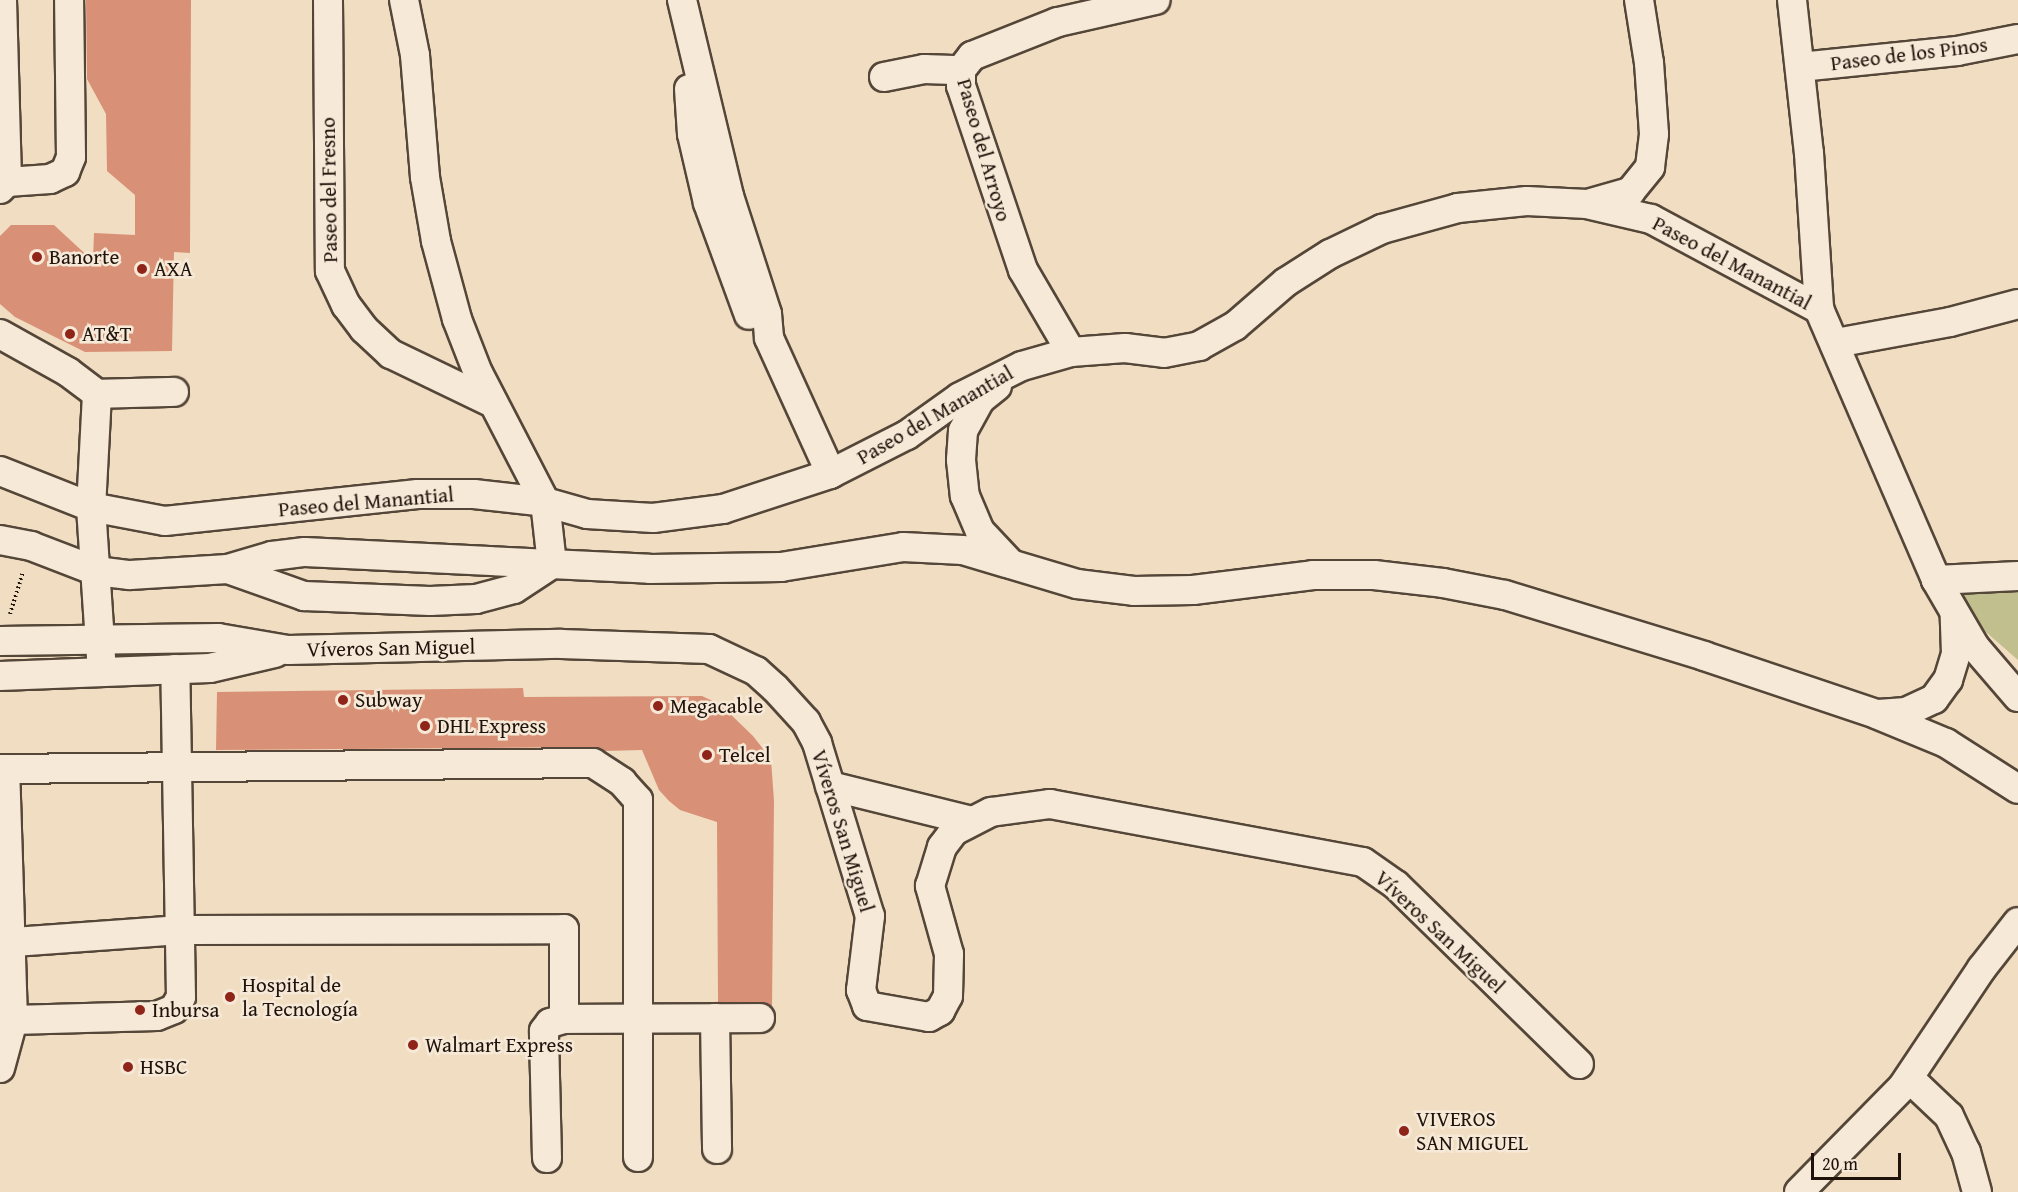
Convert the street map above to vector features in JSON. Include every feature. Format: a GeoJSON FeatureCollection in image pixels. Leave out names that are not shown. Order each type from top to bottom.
{"type":"FeatureCollection","features":[{"type":"Feature","properties":{"kind":"street"},"geometry":{"type":"LineString","coordinates":[[2,0],[3,186],[50,179],[65,172],[71,157],[69,0]]}},
{"type":"Feature","properties":{"kind":"street","name":"Paseo del Fresno"},"geometry":{"type":"LineString","coordinates":[[328,0],[330,271],[346,305],[364,330],[391,354],[493,403]]}},
{"type":"Feature","properties":{"kind":"street"},"geometry":{"type":"LineString","coordinates":[[404,0],[415,55],[425,177],[436,241],[457,319],[493,403],[545,501],[552,564]]}},
{"type":"Feature","properties":{"kind":"street"},"geometry":{"type":"LineString","coordinates":[[682,0],[688,39],[692,134],[708,203],[752,322],[769,338],[831,474]]}},
{"type":"Feature","properties":{"kind":"street","name":"Paseo del Arroyo"},"geometry":{"type":"LineString","coordinates":[[1071,352],[1041,306],[1019,260],[961,86],[961,70],[972,56],[1058,22],[1156,0]]}},
{"type":"Feature","properties":{"kind":"street"},"geometry":{"type":"LineString","coordinates":[[1587,204],[1630,192],[1650,167],[1654,122],[1639,0]]}},
{"type":"Feature","properties":{"kind":"street"},"geometry":{"type":"LineString","coordinates":[[1792,0],[1800,67],[1820,309]]}},
{"type":"Feature","properties":{"kind":"street","name":"Paseo de los Pinos"},"geometry":{"type":"LineString","coordinates":[[1800,67],[1957,51],[2018,39]]}},
{"type":"Feature","properties":{"kind":"street"},"geometry":{"type":"LineString","coordinates":[[884,77],[924,69],[961,70]]}},
{"type":"Feature","properties":{"kind":"street","name":"Paseo del Manantial"},"geometry":{"type":"LineString","coordinates":[[0,471],[92,507],[165,521],[418,494],[474,494],[545,501],[587,514],[653,518],[723,509],[831,474],[907,435],[960,397],[1022,366],[1071,352],[1125,348],[1164,353],[1199,346],[1235,326],[1286,282],[1330,254],[1382,230],[1458,208],[1527,201],[1587,204],[1651,219],[1820,309],[1936,580],[1975,647],[2018,696]]}},
{"type":"Feature","properties":{"kind":"street"},"geometry":{"type":"LineString","coordinates":[[1836,344],[2014,307]]}},
{"type":"Feature","properties":{"kind":"street"},"geometry":{"type":"LineString","coordinates":[[0,334],[68,372],[97,394],[174,392]]}},
{"type":"Feature","properties":{"kind":"street"},"geometry":{"type":"LineString","coordinates":[[1012,566],[980,531],[965,496],[961,460],[963,431],[980,400],[1022,366]]}},
{"type":"Feature","properties":{"kind":"street"},"geometry":{"type":"LineString","coordinates":[[97,394],[92,507],[102,672]]}},
{"type":"Feature","properties":{"kind":"street"},"geometry":{"type":"LineString","coordinates":[[0,540],[31,546],[96,571],[177,575],[228,569],[305,552],[650,569],[781,567],[903,547],[963,550],[1077,584],[1134,591],[1193,590],[1313,575],[1374,575],[1443,583],[1505,595],[1704,656],[1876,714],[1946,743],[2018,789]]}},
{"type":"Feature","properties":{"kind":"street"},"geometry":{"type":"LineString","coordinates":[[228,569],[304,596],[430,602],[476,599],[514,589],[552,564]]}},
{"type":"Feature","properties":{"kind":"street"},"geometry":{"type":"LineString","coordinates":[[1936,580],[2018,576]]}},
{"type":"Feature","properties":{"kind":"street"},"geometry":{"type":"LineString","coordinates":[[1876,714],[1906,712],[1934,699],[1948,680],[1956,654],[1955,616]]}},
{"type":"Feature","properties":{"kind":"street","name":"Víveros San Miguel"},"geometry":{"type":"LineString","coordinates":[[1,641],[218,638],[288,650],[561,644],[709,649],[756,671],[790,704],[817,743],[870,916],[861,990],[863,1001],[870,1007],[929,1017],[940,1011],[948,996],[949,954],[932,901],[932,876],[942,848],[954,831],[971,821],[1011,807],[1068,806],[1363,862],[1396,885],[1579,1064]]}},
{"type":"Feature","properties":{"kind":"street","name":"Víveros San Miguel"},"geometry":{"type":"LineString","coordinates":[[0,676],[210,668],[288,650]]}},
{"type":"Feature","properties":{"kind":"street"},"geometry":{"type":"LineString","coordinates":[[13,1020],[157,1016],[174,1009],[181,997],[179,767],[175,669]]}},
{"type":"Feature","properties":{"kind":"street"},"geometry":{"type":"LineString","coordinates":[[0,1068],[13,1020],[6,934],[2,769],[593,763],[622,782],[638,800],[638,1157]]}},
{"type":"Feature","properties":{"kind":"street"},"geometry":{"type":"LineString","coordinates":[[830,786],[971,821]]}},
{"type":"Feature","properties":{"kind":"street"},"geometry":{"type":"LineString","coordinates":[[1798,1192],[1909,1078],[1982,968],[2018,922]]}},
{"type":"Feature","properties":{"kind":"street"},"geometry":{"type":"LineString","coordinates":[[6,934],[181,930],[564,929],[564,1019]]}},
{"type":"Feature","properties":{"kind":"street"},"geometry":{"type":"LineString","coordinates":[[715,1018],[717,1149]]}},
{"type":"Feature","properties":{"kind":"street"},"geometry":{"type":"LineString","coordinates":[[547,1158],[544,1031],[550,1023],[564,1019],[760,1018]]}},
{"type":"Feature","properties":{"kind":"street"},"geometry":{"type":"LineString","coordinates":[[1909,1078],[1948,1116],[1966,1152],[1977,1192]]}},
{"type":"Feature","properties":{"kind":"path"},"geometry":{"type":"LineString","coordinates":[[1,641],[31,546]]}},
{"type":"Feature","properties":{"kind":"shaded area"},"geometry":{"type":"Polygon","coordinates":[[[2018,582],[2018,660],[1963,612],[1955,586],[2018,582]]]}},
{"type":"Feature","properties":{"kind":"building"},"geometry":{"type":"Polygon","coordinates":[[[86,0],[191,0],[190,253],[174,252],[172,351],[85,352],[15,317],[0,304],[0,236],[11,225],[54,225],[93,261],[94,233],[135,235],[135,195],[107,171],[106,114],[87,79],[86,0]]]}},
{"type":"Feature","properties":{"kind":"building"},"geometry":{"type":"Polygon","coordinates":[[[523,688],[524,697],[702,696],[721,705],[753,736],[771,759],[774,801],[772,1007],[760,1002],[718,1002],[717,822],[680,810],[669,801],[659,790],[642,750],[604,751],[593,747],[216,750],[217,692],[523,688]]]}},
{"type":"Feature","properties":{"kind":"place","name":"Banorte"},"geometry":{"type":"Point","coordinates":[37,257]}},
{"type":"Feature","properties":{"kind":"place","name":"AXA"},"geometry":{"type":"Point","coordinates":[142,269]}},
{"type":"Feature","properties":{"kind":"place","name":"AT&T"},"geometry":{"type":"Point","coordinates":[70,334]}},
{"type":"Feature","properties":{"kind":"place","name":"Subway"},"geometry":{"type":"Point","coordinates":[343,700]}},
{"type":"Feature","properties":{"kind":"place","name":"Megacable"},"geometry":{"type":"Point","coordinates":[658,706]}},
{"type":"Feature","properties":{"kind":"place","name":"DHL Express"},"geometry":{"type":"Point","coordinates":[425,726]}},
{"type":"Feature","properties":{"kind":"place","name":"Telcel"},"geometry":{"type":"Point","coordinates":[707,755]}},
{"type":"Feature","properties":{"kind":"place","name":"Hospital de la Tecnología"},"geometry":{"type":"Point","coordinates":[230,997]}},
{"type":"Feature","properties":{"kind":"place","name":"Inbursa"},"geometry":{"type":"Point","coordinates":[140,1010]}},
{"type":"Feature","properties":{"kind":"place","name":"Walmart Express"},"geometry":{"type":"Point","coordinates":[413,1045]}},
{"type":"Feature","properties":{"kind":"place","name":"HSBC"},"geometry":{"type":"Point","coordinates":[128,1067]}},
{"type":"Feature","properties":{"kind":"place","name":"VIVEROS SAN MIGUEL"},"geometry":{"type":"Point","coordinates":[1404,1131]}}]}
